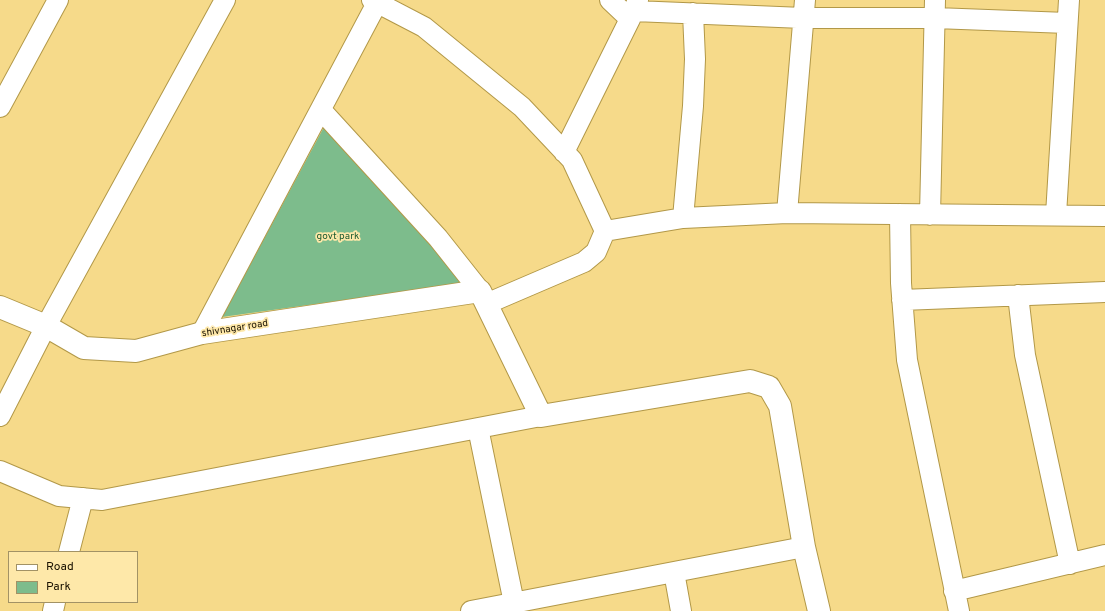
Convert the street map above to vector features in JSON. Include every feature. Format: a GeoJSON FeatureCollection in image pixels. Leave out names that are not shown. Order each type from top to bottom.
{"type":"FeatureCollection","features":[{"type":"Feature","properties":{"kind":"street"},"geometry":{"type":"LineString","coordinates":[[0,107],[58,0]]}},
{"type":"Feature","properties":{"kind":"street"},"geometry":{"type":"LineString","coordinates":[[0,416],[46,326],[194,59],[225,0]]}},
{"type":"Feature","properties":{"kind":"street"},"geometry":{"type":"LineString","coordinates":[[610,0],[634,10],[693,13],[804,9],[935,9],[1067,23]]}},
{"type":"Feature","properties":{"kind":"street"},"geometry":{"type":"LineString","coordinates":[[1056,216],[1068,0]]}},
{"type":"Feature","properties":{"kind":"street"},"geometry":{"type":"LineString","coordinates":[[202,334],[320,110],[375,1],[424,27],[522,107],[572,160],[605,232],[596,252],[584,262],[483,297]]}},
{"type":"Feature","properties":{"kind":"street"},"geometry":{"type":"LineString","coordinates":[[787,213],[804,9]]}},
{"type":"Feature","properties":{"kind":"street"},"geometry":{"type":"LineString","coordinates":[[930,214],[935,9]]}},
{"type":"Feature","properties":{"kind":"street"},"geometry":{"type":"LineString","coordinates":[[564,152],[634,10]]}},
{"type":"Feature","properties":{"kind":"street"},"geometry":{"type":"LineString","coordinates":[[683,218],[695,59],[693,13]]}},
{"type":"Feature","properties":{"kind":"street"},"geometry":{"type":"LineString","coordinates":[[320,110],[438,238],[483,297],[541,416]]}},
{"type":"Feature","properties":{"kind":"street"},"geometry":{"type":"LineString","coordinates":[[605,232],[683,218],[787,213],[1105,216]]}},
{"type":"Feature","properties":{"kind":"street"},"geometry":{"type":"LineString","coordinates":[[900,214],[901,283],[907,360],[959,611]]}},
{"type":"Feature","properties":{"kind":"street"},"geometry":{"type":"LineString","coordinates":[[902,300],[1105,292]]}},
{"type":"Feature","properties":{"kind":"street"},"geometry":{"type":"LineString","coordinates":[[1018,295],[1025,355],[1070,564]]}},
{"type":"Feature","properties":{"kind":"street","name":"shivnagar road"},"geometry":{"type":"LineString","coordinates":[[0,307],[46,326],[84,348],[136,351],[202,334],[483,297]]}},
{"type":"Feature","properties":{"kind":"street"},"geometry":{"type":"LineString","coordinates":[[0,471],[59,496],[102,500],[541,416],[750,382],[769,387],[780,406],[804,548],[819,611]]}},
{"type":"Feature","properties":{"kind":"street"},"geometry":{"type":"LineString","coordinates":[[478,428],[514,603]]}},
{"type":"Feature","properties":{"kind":"street"},"geometry":{"type":"LineString","coordinates":[[69,551],[83,498]]}},
{"type":"Feature","properties":{"kind":"street"},"geometry":{"type":"LineString","coordinates":[[471,611],[804,548]]}},
{"type":"Feature","properties":{"kind":"street"},"geometry":{"type":"LineString","coordinates":[[954,591],[1105,555]]}},
{"type":"Feature","properties":{"kind":"street"},"geometry":{"type":"LineString","coordinates":[[674,572],[680,611]]}},
{"type":"Feature","properties":{"kind":"green space","name":"govt park"},"geometry":{"type":"Polygon","coordinates":[[[324,127],[467,283],[222,317],[324,127]]]}}]}
